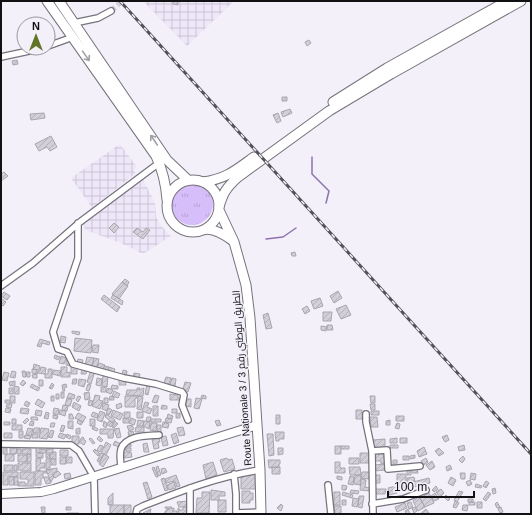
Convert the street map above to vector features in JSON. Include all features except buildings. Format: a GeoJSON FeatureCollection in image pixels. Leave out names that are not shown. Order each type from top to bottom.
{"type":"FeatureCollection","features":[{"type":"Feature","properties":{"kind":"main road"},"geometry":{"type":"LineString","coordinates":[[47,1],[156,156],[166,184],[166,210],[169,218],[175,226],[192,232],[207,229],[219,232],[234,242]]}},
{"type":"Feature","properties":{"kind":"main road"},"geometry":{"type":"LineString","coordinates":[[59,1],[167,160],[188,180]]}},
{"type":"Feature","properties":{"kind":"main road"},"geometry":{"type":"LineString","coordinates":[[203,182],[227,176],[326,106],[375,75],[507,1]]}},
{"type":"Feature","properties":{"kind":"main road"},"geometry":{"type":"LineString","coordinates":[[202,231],[211,225],[217,216],[223,194],[227,187],[258,161],[329,111],[520,1]]}},
{"type":"Feature","properties":{"kind":"main road"},"geometry":{"type":"LineString","coordinates":[[167,200],[172,189],[182,182],[196,180],[203,182],[212,188],[218,197],[219,209],[234,242]]}},
{"type":"Feature","properties":{"kind":"main road","name":"Route Nationale 3 / الطريق الوطني رقم 3"},"geometry":{"type":"LineString","coordinates":[[234,242],[246,285],[250,318],[260,470],[261,513]]}},
{"type":"Feature","properties":{"kind":"main road"},"geometry":{"type":"LineString","coordinates":[[1,494],[41,492],[94,477],[256,425]]}},
{"type":"Feature","properties":{"kind":"street"},"geometry":{"type":"LineString","coordinates":[[74,23],[98,18],[111,11]]}},
{"type":"Feature","properties":{"kind":"street"},"geometry":{"type":"LineString","coordinates":[[56,43],[72,37]]}},
{"type":"Feature","properties":{"kind":"street"},"geometry":{"type":"LineString","coordinates":[[1,57],[16,54]]}},
{"type":"Feature","properties":{"kind":"street"},"geometry":{"type":"LineString","coordinates":[[1,286],[33,263],[78,224],[110,199],[159,164]]}},
{"type":"Feature","properties":{"kind":"street"},"geometry":{"type":"LineString","coordinates":[[78,224],[78,258],[53,332],[58,349],[67,352],[73,364],[124,378],[156,384],[182,392],[184,395],[182,405],[188,420]]}},
{"type":"Feature","properties":{"kind":"street"},"geometry":{"type":"LineString","coordinates":[[366,414],[366,422],[372,451],[373,514]]}},
{"type":"Feature","properties":{"kind":"street"},"geometry":{"type":"LineString","coordinates":[[121,468],[120,450],[124,444],[137,438],[159,435]]}},
{"type":"Feature","properties":{"kind":"street"},"geometry":{"type":"LineString","coordinates":[[1,444],[71,445],[81,455],[94,477],[95,514]]}},
{"type":"Feature","properties":{"kind":"street"},"geometry":{"type":"LineString","coordinates":[[372,451],[387,450],[388,469],[420,466]]}},
{"type":"Feature","properties":{"kind":"street"},"geometry":{"type":"LineString","coordinates":[[136,514],[140,507],[190,488],[234,474],[260,470]]}},
{"type":"Feature","properties":{"kind":"street"},"geometry":{"type":"LineString","coordinates":[[234,474],[236,514],[261,513]]}},
{"type":"Feature","properties":{"kind":"street"},"geometry":{"type":"LineString","coordinates":[[328,485],[331,514]]}},
{"type":"Feature","properties":{"kind":"street"},"geometry":{"type":"LineString","coordinates":[[190,488],[190,514]]}},
{"type":"Feature","properties":{"kind":"street"},"geometry":{"type":"LineString","coordinates":[[372,504],[403,499],[426,490]]}},
{"type":"Feature","properties":{"kind":"shaded area"},"geometry":{"type":"Polygon","coordinates":[[[143,1],[234,1],[187,46],[143,1]]]}},
{"type":"Feature","properties":{"kind":"shaded area"},"geometry":{"type":"Polygon","coordinates":[[[120,144],[137,167],[133,170],[136,173],[92,208],[71,178],[120,144]]]}},
{"type":"Feature","properties":{"kind":"shaded area"},"geometry":{"type":"Polygon","coordinates":[[[143,179],[155,203],[156,217],[161,226],[171,236],[143,254],[121,243],[85,230],[84,224],[143,179]]]}},
{"type":"Feature","properties":{"kind":"green space"},"geometry":{"type":"Polygon","coordinates":[[[192,183],[207,189],[213,204],[207,219],[192,225],[177,219],[171,204],[177,189],[192,183]]]}},
{"type":"Feature","properties":{"kind":"waterway"},"geometry":{"type":"LineString","coordinates":[[312,157],[312,174],[329,191],[326,203]]}},
{"type":"Feature","properties":{"kind":"waterway"},"geometry":{"type":"LineString","coordinates":[[266,239],[283,237],[296,228]]}},
{"type":"Feature","properties":{"kind":"tunnel"},"geometry":{"type":"LineString","coordinates":[[111,11],[122,1]]}},
{"type":"Feature","properties":{"kind":"railway"},"geometry":{"type":"LineString","coordinates":[[120,1],[531,454]]}}]}
